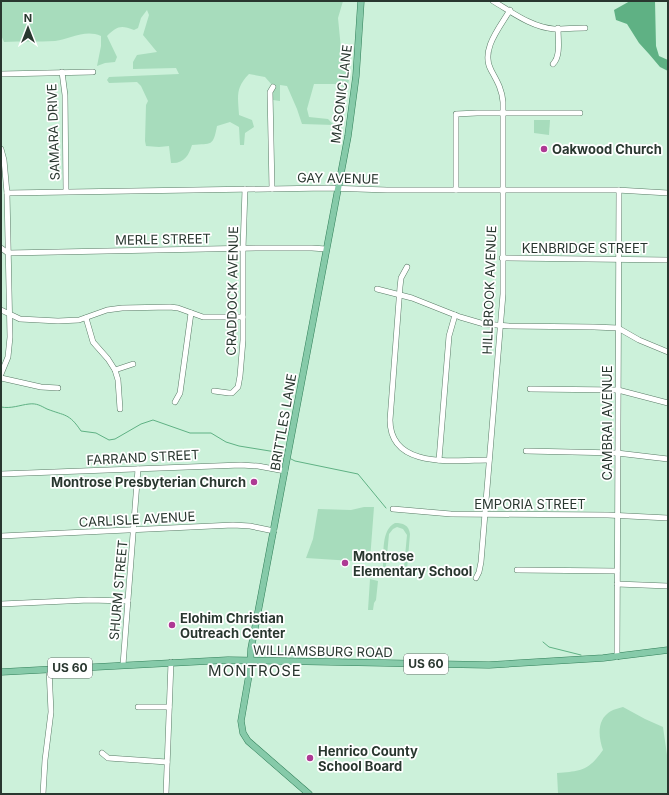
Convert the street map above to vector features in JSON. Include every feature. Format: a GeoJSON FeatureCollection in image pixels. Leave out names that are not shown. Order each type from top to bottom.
{"type":"FeatureCollection","features":[{"type":"Feature","properties":{"kind":"main road","name":"MASONIC LANE"},"geometry":{"type":"LineString","coordinates":[[338,189],[353,104],[361,1]]}},
{"type":"Feature","properties":{"kind":"main road","name":"BRITTLES LANE"},"geometry":{"type":"LineString","coordinates":[[309,794],[253,746],[243,733],[241,718],[250,669],[250,660],[338,189]]}},
{"type":"Feature","properties":{"kind":"main road","name":"WILLIAMSBURG ROAD"},"geometry":{"type":"LineString","coordinates":[[1,672],[216,660],[481,665],[617,657],[668,650]]}},
{"type":"Feature","properties":{"kind":"street"},"geometry":{"type":"LineString","coordinates":[[493,1],[532,23],[553,29],[585,28]]}},
{"type":"Feature","properties":{"kind":"street","name":"HILLBROOK AVENUE"},"geometry":{"type":"LineString","coordinates":[[476,578],[481,562],[503,294],[503,113],[501,90],[488,63],[488,51],[489,46],[510,10]]}},
{"type":"Feature","properties":{"kind":"street"},"geometry":{"type":"LineString","coordinates":[[553,64],[556,61],[558,53],[558,28]]}},
{"type":"Feature","properties":{"kind":"street","name":"SAMARA DRIVE"},"geometry":{"type":"LineString","coordinates":[[62,72],[64,95],[66,192]]}},
{"type":"Feature","properties":{"kind":"street"},"geometry":{"type":"LineString","coordinates":[[1,74],[93,72]]}},
{"type":"Feature","properties":{"kind":"street"},"geometry":{"type":"LineString","coordinates":[[272,87],[270,92],[272,189]]}},
{"type":"Feature","properties":{"kind":"street"},"geometry":{"type":"LineString","coordinates":[[456,190],[457,114],[580,114]]}},
{"type":"Feature","properties":{"kind":"street"},"geometry":{"type":"LineString","coordinates":[[1,149],[4,160],[7,192],[10,314],[8,352],[6,363],[1,374]]}},
{"type":"Feature","properties":{"kind":"street","name":"CRADDOCK AVENUE"},"geometry":{"type":"LineString","coordinates":[[214,391],[229,393],[234,392],[238,386],[240,376],[243,349],[243,249],[245,189]]}},
{"type":"Feature","properties":{"kind":"street","name":"GAY AVENUE"},"geometry":{"type":"LineString","coordinates":[[7,192],[338,189],[619,190],[668,193]]}},
{"type":"Feature","properties":{"kind":"street","name":"CAMBRAI AVENUE"},"geometry":{"type":"LineString","coordinates":[[617,657],[619,190]]}},
{"type":"Feature","properties":{"kind":"street"},"geometry":{"type":"LineString","coordinates":[[1,248],[8,253]]}},
{"type":"Feature","properties":{"kind":"street","name":"MERLE STREET"},"geometry":{"type":"LineString","coordinates":[[8,253],[326,249]]}},
{"type":"Feature","properties":{"kind":"street","name":"KENBRIDGE STREET"},"geometry":{"type":"LineString","coordinates":[[502,258],[668,260]]}},
{"type":"Feature","properties":{"kind":"street"},"geometry":{"type":"LineString","coordinates":[[407,267],[401,278],[390,426],[394,439],[407,451],[426,459],[489,460]]}},
{"type":"Feature","properties":{"kind":"street"},"geometry":{"type":"LineString","coordinates":[[376,289],[400,294],[479,323],[500,326],[618,328],[639,340],[668,352]]}},
{"type":"Feature","properties":{"kind":"street"},"geometry":{"type":"LineString","coordinates":[[1,310],[20,319],[58,322],[79,320],[107,310],[122,308],[170,307],[207,317],[243,317]]}},
{"type":"Feature","properties":{"kind":"street"},"geometry":{"type":"LineString","coordinates":[[175,402],[180,393],[191,313]]}},
{"type":"Feature","properties":{"kind":"street"},"geometry":{"type":"LineString","coordinates":[[439,460],[449,336],[455,315]]}},
{"type":"Feature","properties":{"kind":"street"},"geometry":{"type":"LineString","coordinates":[[86,318],[93,342],[108,359],[115,370],[118,380],[120,409]]}},
{"type":"Feature","properties":{"kind":"street"},"geometry":{"type":"LineString","coordinates":[[115,370],[133,364]]}},
{"type":"Feature","properties":{"kind":"street"},"geometry":{"type":"LineString","coordinates":[[1,378],[41,387],[58,388]]}},
{"type":"Feature","properties":{"kind":"street"},"geometry":{"type":"LineString","coordinates":[[530,389],[618,390],[668,403]]}},
{"type":"Feature","properties":{"kind":"street"},"geometry":{"type":"LineString","coordinates":[[526,451],[617,453],[668,459]]}},
{"type":"Feature","properties":{"kind":"street","name":"FARRAND STREET"},"geometry":{"type":"LineString","coordinates":[[1,474],[242,465],[258,466],[285,471]]}},
{"type":"Feature","properties":{"kind":"street","name":"SHURM STREET"},"geometry":{"type":"LineString","coordinates":[[123,665],[138,469]]}},
{"type":"Feature","properties":{"kind":"street","name":"EMPORIA STREET"},"geometry":{"type":"LineString","coordinates":[[393,509],[431,513],[617,515],[668,518]]}},
{"type":"Feature","properties":{"kind":"street","name":"CARLISLE AVENUE"},"geometry":{"type":"LineString","coordinates":[[1,536],[233,525],[250,526],[274,531]]}},
{"type":"Feature","properties":{"kind":"street"},"geometry":{"type":"LineString","coordinates":[[517,570],[617,571]]}},
{"type":"Feature","properties":{"kind":"street"},"geometry":{"type":"LineString","coordinates":[[617,584],[668,586]]}},
{"type":"Feature","properties":{"kind":"street"},"geometry":{"type":"LineString","coordinates":[[1,604],[89,600],[128,601]]}},
{"type":"Feature","properties":{"kind":"street"},"geometry":{"type":"LineString","coordinates":[[166,794],[171,662]]}},
{"type":"Feature","properties":{"kind":"street"},"geometry":{"type":"LineString","coordinates":[[43,794],[45,760],[51,712],[49,669]]}},
{"type":"Feature","properties":{"kind":"street"},"geometry":{"type":"LineString","coordinates":[[138,707],[169,707]]}},
{"type":"Feature","properties":{"kind":"street"},"geometry":{"type":"LineString","coordinates":[[102,753],[108,758],[167,762]]}},
{"type":"Feature","properties":{"kind":"shaded area"},"geometry":{"type":"Polygon","coordinates":[[[1,1],[343,1],[338,18],[341,49],[349,80],[347,88],[335,84],[314,84],[307,109],[309,117],[328,119],[334,125],[302,124],[287,86],[280,85],[280,101],[273,100],[272,85],[265,77],[249,74],[241,84],[238,93],[239,115],[252,120],[254,127],[245,133],[244,145],[240,145],[239,127],[230,122],[217,126],[213,141],[208,144],[192,145],[183,160],[176,163],[171,163],[169,146],[146,146],[146,105],[148,101],[141,86],[137,82],[109,83],[107,80],[109,77],[179,74],[176,68],[133,69],[133,62],[137,55],[157,52],[143,35],[149,15],[147,10],[141,18],[138,28],[134,30],[126,27],[119,27],[107,36],[117,57],[115,62],[97,66],[101,46],[101,36],[95,34],[83,34],[55,41],[4,42],[1,35],[1,1]]]}},
{"type":"Feature","properties":{"kind":"shaded area"},"geometry":{"type":"Polygon","coordinates":[[[630,1],[655,1],[656,46],[659,56],[668,60],[668,71],[660,67],[639,43],[627,24],[616,20],[614,10],[630,1]]]}},
{"type":"Feature","properties":{"kind":"shaded area"},"geometry":{"type":"Polygon","coordinates":[[[534,120],[550,120],[549,135],[534,133],[534,120]]]}},
{"type":"Feature","properties":{"kind":"shaded area"},"geometry":{"type":"Polygon","coordinates":[[[364,507],[374,507],[370,560],[368,562],[306,558],[313,539],[318,509],[351,510],[364,507]]]}},
{"type":"Feature","properties":{"kind":"shaded area"},"geometry":{"type":"Polygon","coordinates":[[[395,523],[401,523],[408,528],[410,534],[407,570],[402,576],[394,578],[390,577],[384,571],[383,567],[385,536],[391,526],[395,523]],[[397,527],[389,534],[386,566],[388,571],[395,574],[400,573],[404,567],[407,535],[403,529],[397,527]]]}},
{"type":"Feature","properties":{"kind":"shaded area"},"geometry":{"type":"Polygon","coordinates":[[[370,579],[378,581],[376,600],[373,610],[368,610],[370,579]]]}},
{"type":"Feature","properties":{"kind":"shaded area"},"geometry":{"type":"Polygon","coordinates":[[[623,707],[663,727],[668,757],[668,794],[547,794],[558,793],[557,773],[573,772],[584,769],[598,757],[603,750],[600,739],[600,728],[603,718],[611,711],[623,707]]]}},
{"type":"Feature","properties":{"kind":"waterway"},"geometry":{"type":"LineString","coordinates":[[1,407],[8,408],[37,404],[70,418],[81,431],[96,433],[109,440],[115,439],[141,424],[153,420],[190,433],[211,433],[226,442],[239,446],[276,452],[284,456]]}},
{"type":"Feature","properties":{"kind":"waterway"},"geometry":{"type":"LineString","coordinates":[[291,459],[358,474],[386,508]]}},
{"type":"Feature","properties":{"kind":"waterway"},"geometry":{"type":"LineString","coordinates":[[543,642],[549,647],[581,655]]}},
{"type":"Feature","properties":{"kind":"place","name":"Oakwood Church"},"geometry":{"type":"Point","coordinates":[544,149]}},
{"type":"Feature","properties":{"kind":"place","name":"Montrose Presbyterian Church"},"geometry":{"type":"Point","coordinates":[254,482]}},
{"type":"Feature","properties":{"kind":"place","name":"Montrose Elementary School"},"geometry":{"type":"Point","coordinates":[345,563]}},
{"type":"Feature","properties":{"kind":"place","name":"Elohim Christian Outreach Center"},"geometry":{"type":"Point","coordinates":[172,625]}},
{"type":"Feature","properties":{"kind":"place","name":"Henrico County School Board"},"geometry":{"type":"Point","coordinates":[310,758]}},
{"type":"Feature","properties":{"kind":"district","name":"MONTROSE"},"geometry":{"type":"Point","coordinates":[255,671]}}]}
